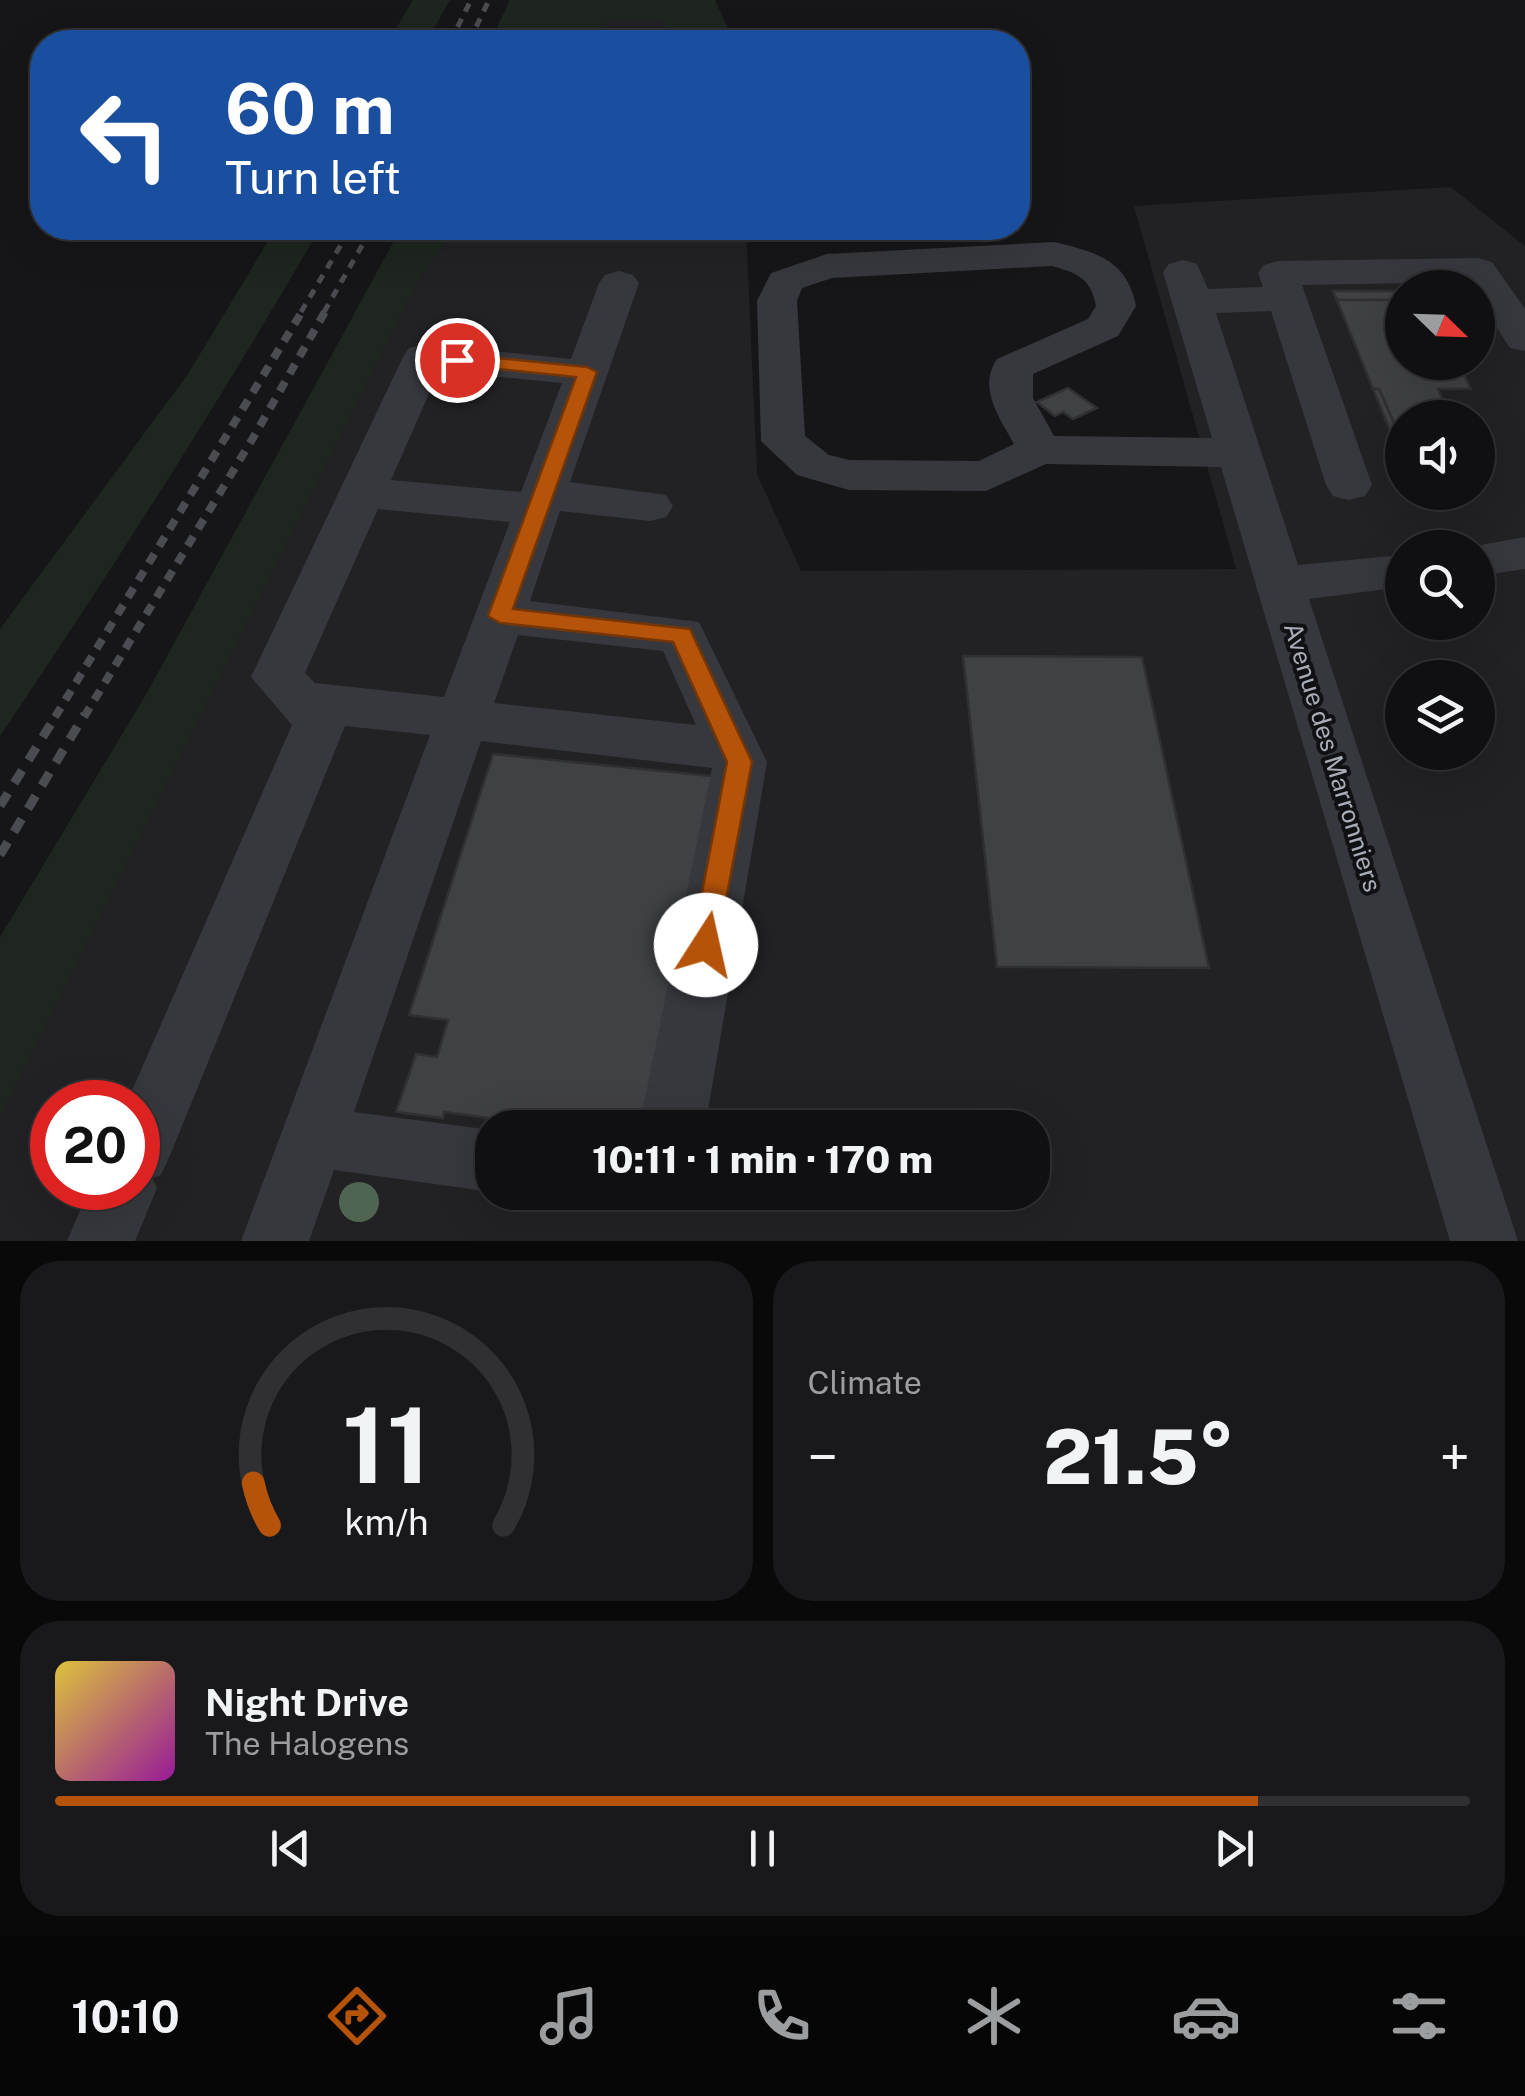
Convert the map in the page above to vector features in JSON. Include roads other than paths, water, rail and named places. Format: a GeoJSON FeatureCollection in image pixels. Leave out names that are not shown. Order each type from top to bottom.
{"type":"FeatureCollection","features":[{"type":"Feature","properties":{"kind":"street"},"geometry":{"type":"LineString","coordinates":[[1039,450],[1011,398],[1012,368],[1103,327],[1116,306],[1113,288],[1094,266],[1054,254],[827,266],[785,282],[777,301],[782,442],[813,465],[849,476],[986,476],[1039,450],[1239,453]]}},
{"type":"Feature","properties":{"kind":"street"},"geometry":{"type":"LineString","coordinates":[[1349,485],[1278,273],[1478,270],[1525,339]]}},
{"type":"Feature","properties":{"kind":"street"},"geometry":{"type":"LineString","coordinates":[[276,1241],[619,283]]}},
{"type":"Feature","properties":{"kind":"street","name":"Avenue des Marronniers"},"geometry":{"type":"LineString","coordinates":[[1287,299],[1188,287],[1484,1241]]}},
{"type":"Feature","properties":{"kind":"street"},"geometry":{"type":"LineString","coordinates":[[160,1102],[320,721],[276,677],[424,357],[587,372]]}},
{"type":"Feature","properties":{"kind":"street"},"geometry":{"type":"LineString","coordinates":[[363,492],[650,506]]}},
{"type":"Feature","properties":{"kind":"street"},"geometry":{"type":"LineString","coordinates":[[1495,557],[1525,553]]}},
{"type":"Feature","properties":{"kind":"street"},"geometry":{"type":"LineString","coordinates":[[1279,582],[1324,582],[1385,573]]}},
{"type":"Feature","properties":{"kind":"street"},"geometry":{"type":"LineString","coordinates":[[500,616],[682,635],[740,762],[675,1110]]}},
{"type":"Feature","properties":{"kind":"street"},"geometry":{"type":"LineString","coordinates":[[300,700],[734,750]]}},
{"type":"Feature","properties":{"kind":"street"},"geometry":{"type":"LineString","coordinates":[[313,1137],[475,1159]]}},
{"type":"Feature","properties":{"kind":"street"},"geometry":{"type":"LineString","coordinates":[[100,1241],[113,1210]]}},
{"type":"Feature","properties":{"kind":"railway"},"geometry":{"type":"LineString","coordinates":[[456,30],[471,0]]}},
{"type":"Feature","properties":{"kind":"railway"},"geometry":{"type":"LineString","coordinates":[[475,30],[489,0]]}},
{"type":"Feature","properties":{"kind":"railway"},"geometry":{"type":"LineString","coordinates":[[301,312],[344,240]]}},
{"type":"Feature","properties":{"kind":"railway"},"geometry":{"type":"LineString","coordinates":[[324,312],[365,240]]}},
{"type":"Feature","properties":{"kind":"railway"},"geometry":{"type":"LineString","coordinates":[[55,717],[303,310]]}},
{"type":"Feature","properties":{"kind":"railway"},"geometry":{"type":"LineString","coordinates":[[84,717],[326,310]]}},
{"type":"Feature","properties":{"kind":"railway"},"geometry":{"type":"LineString","coordinates":[[0,806],[57,714]]}},
{"type":"Feature","properties":{"kind":"railway"},"geometry":{"type":"LineString","coordinates":[[0,855],[85,714]]}}]}
